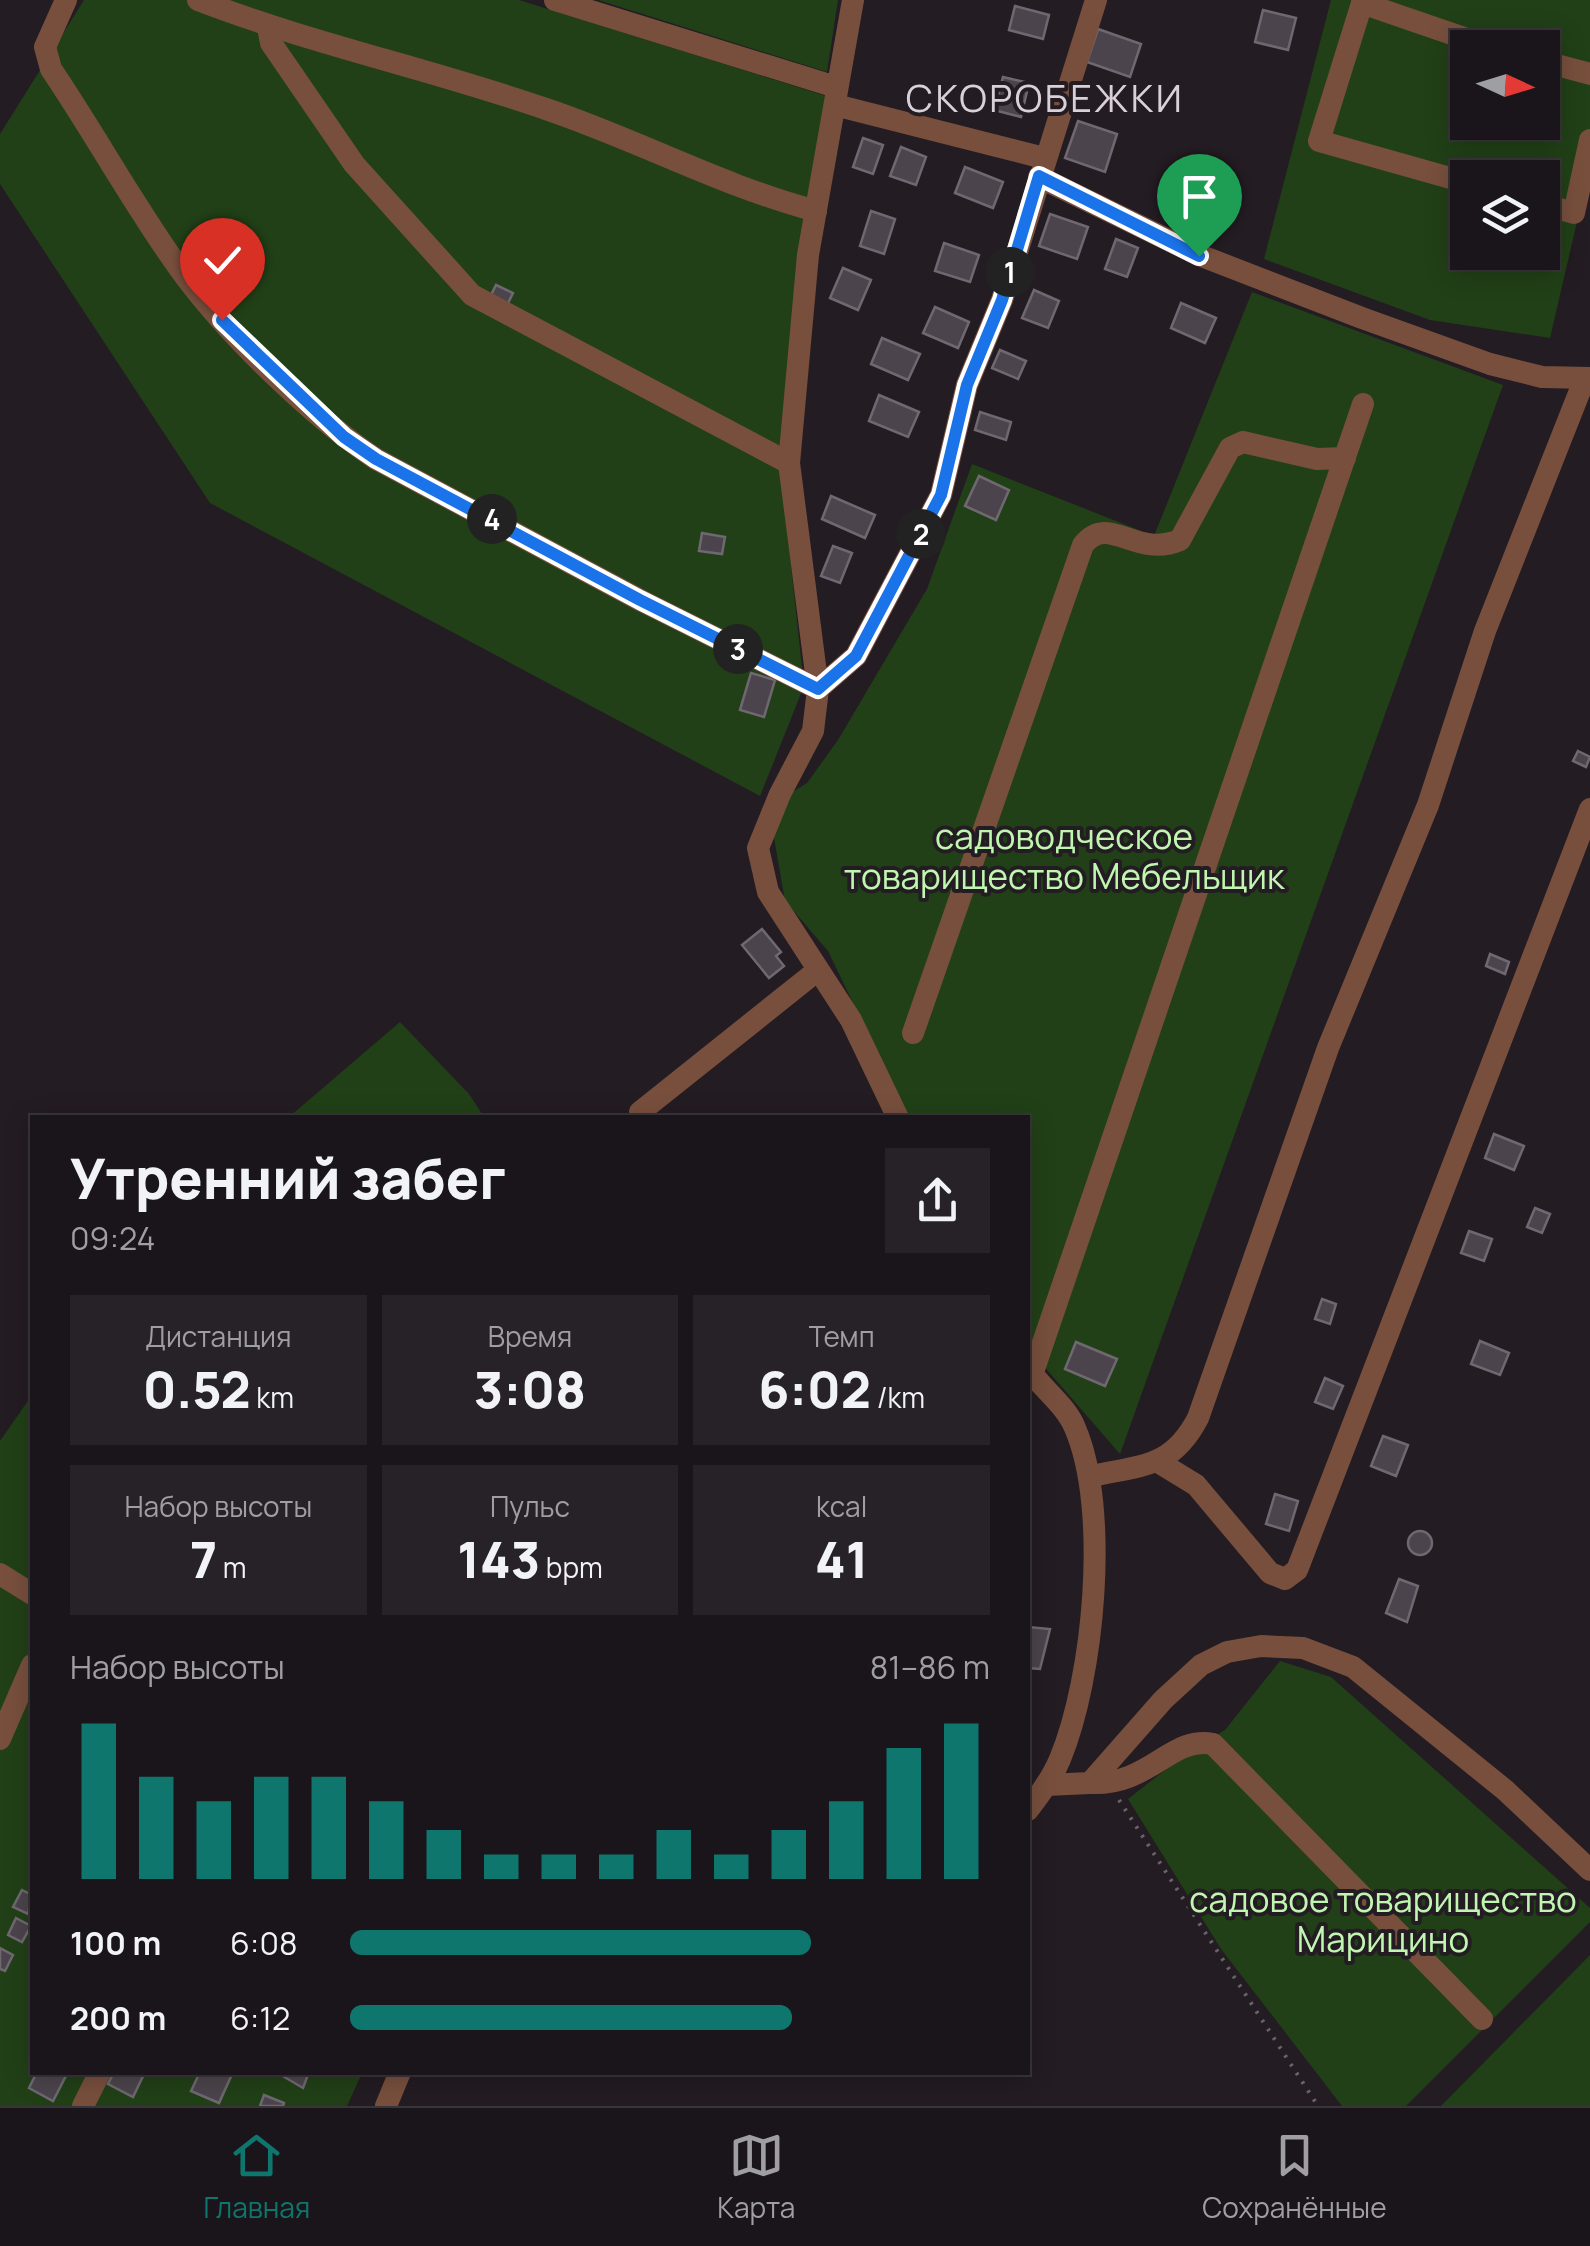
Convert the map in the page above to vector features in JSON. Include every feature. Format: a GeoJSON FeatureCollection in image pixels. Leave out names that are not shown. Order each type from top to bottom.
{"type":"FeatureCollection","features":[{"type":"Feature","properties":{"kind":"street"},"geometry":{"type":"LineString","coordinates":[[66,0],[46,47],[51,68],[179,268],[222,320],[344,437],[376,459],[640,600],[818,689]]}},
{"type":"Feature","properties":{"kind":"street"},"geometry":{"type":"LineString","coordinates":[[198,0],[268,27],[436,71],[590,125],[752,194],[816,211]]}},
{"type":"Feature","properties":{"kind":"street"},"geometry":{"type":"LineString","coordinates":[[556,0],[1042,167],[1199,256],[1344,311],[1490,364],[1542,377],[1588,378],[1485,631],[1428,805],[1328,1048],[1198,1418],[1186,1441],[1160,1463],[1092,1476]]}},
{"type":"Feature","properties":{"kind":"street"},"geometry":{"type":"LineString","coordinates":[[853,0],[808,255],[789,463],[818,689],[813,731],[780,794],[758,848],[768,892],[850,1020],[897,1115]]}},
{"type":"Feature","properties":{"kind":"street"},"geometry":{"type":"LineString","coordinates":[[818,689],[856,656],[941,495],[967,385],[1002,300],[1096,0]]}},
{"type":"Feature","properties":{"kind":"street"},"geometry":{"type":"LineString","coordinates":[[1450,32],[1363,1],[1319,141],[1450,178]]}},
{"type":"Feature","properties":{"kind":"street"},"geometry":{"type":"LineString","coordinates":[[268,27],[271,43],[354,164],[472,295],[789,463]]}},
{"type":"Feature","properties":{"kind":"street"},"geometry":{"type":"LineString","coordinates":[[1560,66],[1590,74]]}},
{"type":"Feature","properties":{"kind":"street"},"geometry":{"type":"LineString","coordinates":[[1560,209],[1574,213],[1590,140]]}},
{"type":"Feature","properties":{"kind":"street"},"geometry":{"type":"LineString","coordinates":[[1030,1807],[1060,1759],[1085,1665],[1092,1476],[1074,1423],[1030,1371],[1364,404]]}},
{"type":"Feature","properties":{"kind":"street"},"geometry":{"type":"LineString","coordinates":[[913,1033],[1083,544],[1092,533],[1105,530],[1147,547],[1161,548],[1180,540],[1217,468],[1230,448],[1243,442],[1317,459],[1345,458]]}},
{"type":"Feature","properties":{"kind":"street"},"geometry":{"type":"LineString","coordinates":[[1160,1463],[1196,1485],[1270,1573],[1285,1578],[1297,1570],[1590,810]]}},
{"type":"Feature","properties":{"kind":"street"},"geometry":{"type":"LineString","coordinates":[[640,1112],[818,970]]}},
{"type":"Feature","properties":{"kind":"street"},"geometry":{"type":"LineString","coordinates":[[0,1574],[30,1593]]}},
{"type":"Feature","properties":{"kind":"street"},"geometry":{"type":"LineString","coordinates":[[1090,1783],[1162,1700],[1201,1666],[1226,1652],[1261,1646],[1303,1648],[1353,1667],[1504,1790],[1590,1870]]}},
{"type":"Feature","properties":{"kind":"street"},"geometry":{"type":"LineString","coordinates":[[0,1739],[30,1670]]}},
{"type":"Feature","properties":{"kind":"street"},"geometry":{"type":"LineString","coordinates":[[1046,1785],[1132,1780],[1182,1746],[1197,1740],[1213,1744],[1482,2019]]}},
{"type":"Feature","properties":{"kind":"street"},"geometry":{"type":"LineString","coordinates":[[83,2106],[98,2075]]}},
{"type":"Feature","properties":{"kind":"street"},"geometry":{"type":"LineString","coordinates":[[386,2106],[399,2075]]}},
{"type":"Feature","properties":{"kind":"path"},"geometry":{"type":"LineString","coordinates":[[1090,1783],[1118,1798],[1318,2106]]}},
{"type":"Feature","properties":{"kind":"green space"},"geometry":{"type":"Polygon","coordinates":[[[84,0],[519,0],[826,96],[782,482],[804,686],[760,796],[210,503],[0,184],[0,134],[84,0]]]}},
{"type":"Feature","properties":{"kind":"green space"},"geometry":{"type":"Polygon","coordinates":[[[598,0],[838,0],[827,72],[598,0]]]}},
{"type":"Feature","properties":{"kind":"green space"},"geometry":{"type":"Polygon","coordinates":[[[1331,0],[1590,0],[1590,166],[1550,338],[1430,320],[1264,259],[1331,0]]]}},
{"type":"Feature","properties":{"kind":"green space","name":"садоводческое товарищество Мебельщик"},"geometry":{"type":"Polygon","coordinates":[[[1252,292],[1503,385],[1120,1454],[1030,1350],[1030,1115],[907,1115],[828,951],[785,901],[773,832],[789,794],[807,783],[838,740],[927,589],[972,464],[1154,536],[1252,292]]]}},
{"type":"Feature","properties":{"kind":"green space"},"geometry":{"type":"Polygon","coordinates":[[[400,1022],[469,1094],[483,1115],[291,1115],[400,1022]]]}},
{"type":"Feature","properties":{"kind":"green space"},"geometry":{"type":"Polygon","coordinates":[[[30,1398],[30,2075],[361,2075],[347,2106],[0,2106],[0,1441],[30,1398]]]}},
{"type":"Feature","properties":{"kind":"green space","name":"садовое товарищество Марицино"},"geometry":{"type":"Polygon","coordinates":[[[1280,1661],[1331,1677],[1590,1908],[1590,1922],[1406,2106],[1342,2106],[1221,1949],[1128,1799],[1183,1756],[1225,1730],[1280,1661]]]}},
{"type":"Feature","properties":{"kind":"green space"},"geometry":{"type":"Polygon","coordinates":[[[1590,1955],[1590,2106],[1441,2106],[1590,1955]]]}},
{"type":"Feature","properties":{"kind":"building"},"geometry":{"type":"Polygon","coordinates":[[[1015,6],[1049,15],[1043,39],[1009,30],[1015,6]]]}},
{"type":"Feature","properties":{"kind":"building"},"geometry":{"type":"Polygon","coordinates":[[[1263,10],[1296,18],[1288,50],[1255,42],[1263,10]]]}},
{"type":"Feature","properties":{"kind":"building"},"geometry":{"type":"Polygon","coordinates":[[[1098,29],[1141,44],[1130,77],[1087,62],[1098,29]]]}},
{"type":"Feature","properties":{"kind":"building"},"geometry":{"type":"Polygon","coordinates":[[[1003,77],[1029,83],[1021,117],[994,110],[1003,77]]]}},
{"type":"Feature","properties":{"kind":"building"},"geometry":{"type":"Polygon","coordinates":[[[1078,121],[1117,134],[1105,172],[1065,158],[1078,121]]]}},
{"type":"Feature","properties":{"kind":"building"},"geometry":{"type":"Polygon","coordinates":[[[863,138],[883,145],[873,174],[853,167],[863,138]]]}},
{"type":"Feature","properties":{"kind":"building"},"geometry":{"type":"Polygon","coordinates":[[[901,147],[926,157],[916,185],[890,176],[901,147]]]}},
{"type":"Feature","properties":{"kind":"building"},"geometry":{"type":"Polygon","coordinates":[[[965,167],[1003,182],[993,208],[955,193],[965,167]]]}},
{"type":"Feature","properties":{"kind":"building"},"geometry":{"type":"Polygon","coordinates":[[[871,211],[895,219],[884,254],[860,246],[871,211]]]}},
{"type":"Feature","properties":{"kind":"building"},"geometry":{"type":"Polygon","coordinates":[[[1050,214],[1088,227],[1077,259],[1039,246],[1050,214]]]}},
{"type":"Feature","properties":{"kind":"building"},"geometry":{"type":"Polygon","coordinates":[[[1116,239],[1138,248],[1127,277],[1105,269],[1116,239]]]}},
{"type":"Feature","properties":{"kind":"building"},"geometry":{"type":"Polygon","coordinates":[[[944,243],[979,255],[970,282],[935,271],[944,243]]]}},
{"type":"Feature","properties":{"kind":"building"},"geometry":{"type":"Polygon","coordinates":[[[843,268],[871,280],[858,310],[830,298],[843,268]]]}},
{"type":"Feature","properties":{"kind":"building"},"geometry":{"type":"Polygon","coordinates":[[[496,285],[513,293],[505,309],[488,301],[496,285]]]}},
{"type":"Feature","properties":{"kind":"building"},"geometry":{"type":"Polygon","coordinates":[[[1034,290],[1059,301],[1048,328],[1022,318],[1034,290]]]}},
{"type":"Feature","properties":{"kind":"building"},"geometry":{"type":"Polygon","coordinates":[[[1181,303],[1216,318],[1205,343],[1171,328],[1181,303]]]}},
{"type":"Feature","properties":{"kind":"building"},"geometry":{"type":"Polygon","coordinates":[[[935,307],[969,322],[958,348],[923,333],[935,307]]]}},
{"type":"Feature","properties":{"kind":"building"},"geometry":{"type":"Polygon","coordinates":[[[882,338],[920,354],[908,380],[871,364],[882,338]]]}},
{"type":"Feature","properties":{"kind":"building"},"geometry":{"type":"Polygon","coordinates":[[[1000,350],[1026,361],[1018,379],[992,368],[1000,350]]]}},
{"type":"Feature","properties":{"kind":"building"},"geometry":{"type":"Polygon","coordinates":[[[879,395],[919,412],[908,437],[869,421],[879,395]]]}},
{"type":"Feature","properties":{"kind":"building"},"geometry":{"type":"Polygon","coordinates":[[[980,412],[1011,422],[1006,440],[975,430],[980,412]]]}},
{"type":"Feature","properties":{"kind":"building"},"geometry":{"type":"Polygon","coordinates":[[[979,476],[1009,490],[996,520],[965,506],[979,476]]]}},
{"type":"Feature","properties":{"kind":"building"},"geometry":{"type":"Polygon","coordinates":[[[831,496],[875,515],[865,538],[822,519],[831,496]]]}},
{"type":"Feature","properties":{"kind":"building"},"geometry":{"type":"Polygon","coordinates":[[[702,533],[725,537],[722,554],[699,551],[702,533]]]}},
{"type":"Feature","properties":{"kind":"building"},"geometry":{"type":"Polygon","coordinates":[[[833,546],[852,553],[840,583],[821,576],[833,546]]]}},
{"type":"Feature","properties":{"kind":"building"},"geometry":{"type":"Polygon","coordinates":[[[751,673],[775,680],[764,717],[740,710],[751,673]]]}},
{"type":"Feature","properties":{"kind":"building"},"geometry":{"type":"Polygon","coordinates":[[[1578,751],[1590,757],[1586,767],[1573,761],[1578,751]]]}},
{"type":"Feature","properties":{"kind":"building"},"geometry":{"type":"Polygon","coordinates":[[[762,929],[781,952],[776,956],[784,966],[769,978],[742,945],[762,929]]]}},
{"type":"Feature","properties":{"kind":"building"},"geometry":{"type":"Polygon","coordinates":[[[1490,954],[1509,962],[1505,974],[1486,966],[1490,954]]]}},
{"type":"Feature","properties":{"kind":"building"},"geometry":{"type":"Polygon","coordinates":[[[1494,1134],[1524,1146],[1514,1170],[1485,1158],[1494,1134]]]}},
{"type":"Feature","properties":{"kind":"building"},"geometry":{"type":"Polygon","coordinates":[[[1535,1208],[1550,1214],[1542,1233],[1527,1227],[1535,1208]]]}},
{"type":"Feature","properties":{"kind":"building"},"geometry":{"type":"Polygon","coordinates":[[[1469,1231],[1492,1239],[1484,1261],[1461,1253],[1469,1231]]]}},
{"type":"Feature","properties":{"kind":"building"},"geometry":{"type":"Polygon","coordinates":[[[1322,1299],[1336,1304],[1330,1324],[1315,1319],[1322,1299]]]}},
{"type":"Feature","properties":{"kind":"building"},"geometry":{"type":"Polygon","coordinates":[[[1480,1341],[1509,1353],[1500,1375],[1471,1364],[1480,1341]]]}},
{"type":"Feature","properties":{"kind":"building"},"geometry":{"type":"Polygon","coordinates":[[[1076,1342],[1117,1359],[1105,1386],[1065,1369],[1076,1342]]]}},
{"type":"Feature","properties":{"kind":"building"},"geometry":{"type":"Polygon","coordinates":[[[1325,1378],[1343,1386],[1333,1409],[1315,1402],[1325,1378]]]}},
{"type":"Feature","properties":{"kind":"building"},"geometry":{"type":"Polygon","coordinates":[[[1383,1436],[1408,1445],[1396,1476],[1371,1466],[1383,1436]]]}},
{"type":"Feature","properties":{"kind":"building"},"geometry":{"type":"Polygon","coordinates":[[[1275,1494],[1298,1501],[1289,1531],[1266,1524],[1275,1494]]]}},
{"type":"Feature","properties":{"kind":"building"},"geometry":{"type":"Polygon","coordinates":[[[1420,1531],[1432,1543],[1420,1555],[1408,1543],[1420,1531]]]}},
{"type":"Feature","properties":{"kind":"building"},"geometry":{"type":"Polygon","coordinates":[[[1399,1579],[1418,1586],[1407,1622],[1386,1613],[1399,1579]]]}},
{"type":"Feature","properties":{"kind":"building"},"geometry":{"type":"Polygon","coordinates":[[[1030,1627],[1050,1629],[1040,1669],[1030,1668],[1030,1627]]]}},
{"type":"Feature","properties":{"kind":"building"},"geometry":{"type":"Polygon","coordinates":[[[22,1890],[30,1894],[28,1914],[13,1907],[22,1890]]]}},
{"type":"Feature","properties":{"kind":"building"},"geometry":{"type":"Polygon","coordinates":[[[16,1918],[30,1925],[22,1942],[8,1935],[16,1918]]]}},
{"type":"Feature","properties":{"kind":"building"},"geometry":{"type":"Polygon","coordinates":[[[0,1948],[13,1955],[5,1971],[0,1969],[0,1948]]]}},
{"type":"Feature","properties":{"kind":"building"},"geometry":{"type":"Polygon","coordinates":[[[36,2075],[66,2075],[53,2101],[29,2088],[36,2075]]]}},
{"type":"Feature","properties":{"kind":"building"},"geometry":{"type":"Polygon","coordinates":[[[112,2075],[144,2075],[133,2097],[108,2084],[112,2075]]]}},
{"type":"Feature","properties":{"kind":"building"},"geometry":{"type":"Polygon","coordinates":[[[199,2075],[232,2075],[219,2103],[191,2091],[199,2075]]]}},
{"type":"Feature","properties":{"kind":"building"},"geometry":{"type":"Polygon","coordinates":[[[281,2075],[308,2075],[303,2088],[281,2075]]]}},
{"type":"Feature","properties":{"kind":"building"},"geometry":{"type":"Polygon","coordinates":[[[264,2095],[284,2103],[283,2106],[260,2106],[264,2095]]]}},
{"type":"Feature","properties":{"kind":"district","name":"СКОРОБЕЖКИ"},"geometry":{"type":"Point","coordinates":[1045,97]}},
{"type":"Feature","properties":{"kind":"route"},"geometry":{"type":"LineString","coordinates":[[222,320],[344,437],[376,459],[640,600],[818,689],[856,656],[941,495],[967,385],[1002,300],[1039,176],[1199,256]]}}]}
